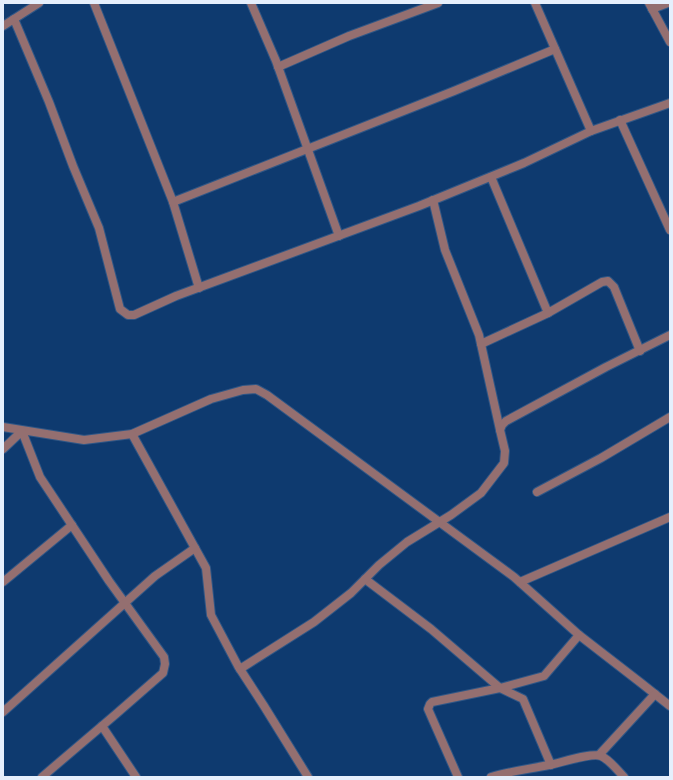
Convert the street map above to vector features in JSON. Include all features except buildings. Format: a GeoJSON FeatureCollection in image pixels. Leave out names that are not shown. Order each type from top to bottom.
{"type":"FeatureCollection","features":[{"type":"Feature","properties":{"kind":"street"},"geometry":{"type":"LineString","coordinates":[[3,26],[39,3]]}},
{"type":"Feature","properties":{"kind":"street"},"geometry":{"type":"LineString","coordinates":[[94,3],[173,202],[199,288]]}},
{"type":"Feature","properties":{"kind":"street"},"geometry":{"type":"LineString","coordinates":[[251,3],[278,67],[339,236]]}},
{"type":"Feature","properties":{"kind":"street"},"geometry":{"type":"LineString","coordinates":[[278,67],[349,36],[438,3]]}},
{"type":"Feature","properties":{"kind":"street"},"geometry":{"type":"LineString","coordinates":[[535,3],[591,131]]}},
{"type":"Feature","properties":{"kind":"street"},"geometry":{"type":"LineString","coordinates":[[668,3],[651,6],[670,42]]}},
{"type":"Feature","properties":{"kind":"street"},"geometry":{"type":"LineString","coordinates":[[14,19],[99,228],[120,310],[128,315],[134,315],[176,296],[433,200],[524,163],[591,131],[670,103]]}},
{"type":"Feature","properties":{"kind":"street"},"geometry":{"type":"LineString","coordinates":[[173,202],[454,91],[555,49]]}},
{"type":"Feature","properties":{"kind":"street"},"geometry":{"type":"LineString","coordinates":[[620,120],[670,230]]}},
{"type":"Feature","properties":{"kind":"street"},"geometry":{"type":"LineString","coordinates":[[491,177],[548,313]]}},
{"type":"Feature","properties":{"kind":"street"},"geometry":{"type":"LineString","coordinates":[[240,669],[314,622],[351,593],[379,565],[407,542],[481,493],[504,463],[505,451],[479,335],[445,250],[433,200]]}},
{"type":"Feature","properties":{"kind":"street"},"geometry":{"type":"LineString","coordinates":[[481,344],[548,313],[602,282],[608,281],[614,287],[640,351]]}},
{"type":"Feature","properties":{"kind":"street"},"geometry":{"type":"LineString","coordinates":[[500,430],[506,421],[606,367],[670,335]]}},
{"type":"Feature","properties":{"kind":"street"},"geometry":{"type":"LineString","coordinates":[[3,427],[84,440],[132,434],[211,399],[243,390],[256,389],[267,395],[520,582],[579,636],[670,706]]}},
{"type":"Feature","properties":{"kind":"street"},"geometry":{"type":"LineString","coordinates":[[537,492],[601,458],[670,417]]}},
{"type":"Feature","properties":{"kind":"street"},"geometry":{"type":"LineString","coordinates":[[3,449],[22,431]]}},
{"type":"Feature","properties":{"kind":"street"},"geometry":{"type":"LineString","coordinates":[[22,431],[40,476],[124,602],[164,657],[165,664],[163,673],[43,777]]}},
{"type":"Feature","properties":{"kind":"street"},"geometry":{"type":"LineString","coordinates":[[132,434],[206,568],[211,615],[240,669],[308,777]]}},
{"type":"Feature","properties":{"kind":"street"},"geometry":{"type":"LineString","coordinates":[[520,582],[670,517]]}},
{"type":"Feature","properties":{"kind":"street"},"geometry":{"type":"LineString","coordinates":[[3,582],[72,525]]}},
{"type":"Feature","properties":{"kind":"street"},"geometry":{"type":"LineString","coordinates":[[3,712],[154,576],[195,548]]}},
{"type":"Feature","properties":{"kind":"street"},"geometry":{"type":"LineString","coordinates":[[365,579],[431,629],[500,688],[523,699],[551,765]]}},
{"type":"Feature","properties":{"kind":"street"},"geometry":{"type":"LineString","coordinates":[[458,777],[428,709],[430,704],[432,702],[500,688],[544,676],[579,636]]}},
{"type":"Feature","properties":{"kind":"street"},"geometry":{"type":"LineString","coordinates":[[491,777],[600,755],[655,694]]}},
{"type":"Feature","properties":{"kind":"street"},"geometry":{"type":"LineString","coordinates":[[102,726],[136,777]]}},
{"type":"Feature","properties":{"kind":"street"},"geometry":{"type":"LineString","coordinates":[[600,755],[624,777]]}}]}
